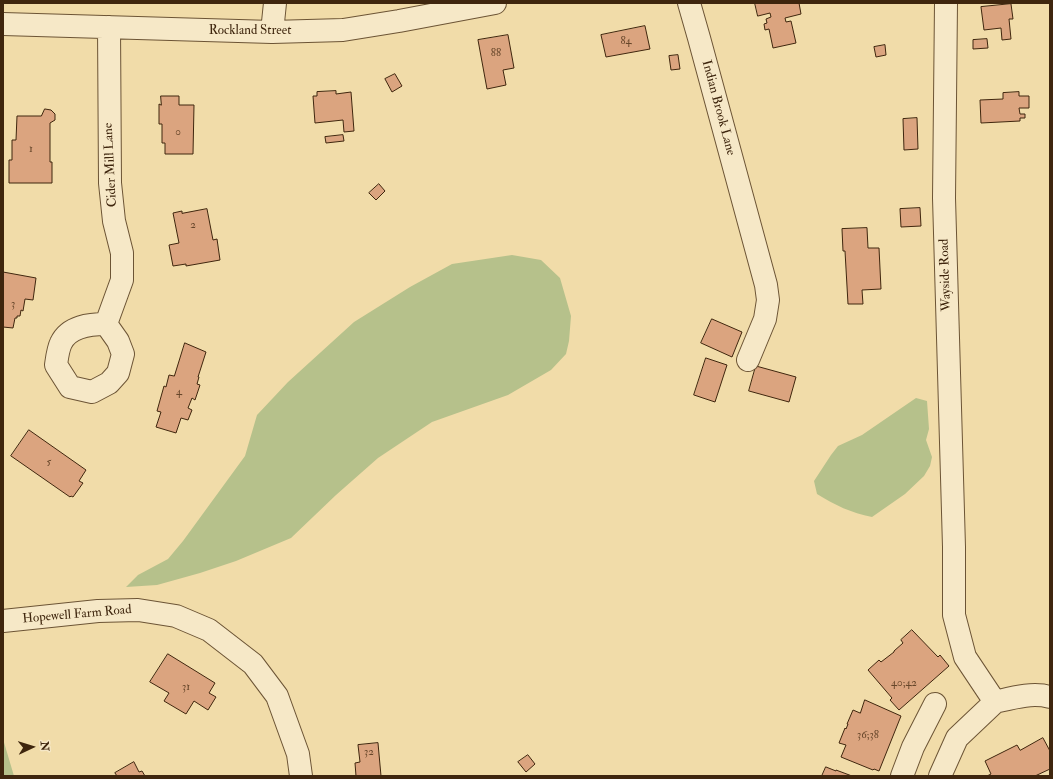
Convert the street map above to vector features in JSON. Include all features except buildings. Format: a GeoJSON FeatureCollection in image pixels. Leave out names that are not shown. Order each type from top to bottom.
{"type":"FeatureCollection","features":[{"type":"Feature","properties":{"kind":"street"},"geometry":{"type":"LineString","coordinates":[[272,32],[275,3]]}},
{"type":"Feature","properties":{"kind":"street","name":"Rockland Street"},"geometry":{"type":"LineString","coordinates":[[3,24],[272,32],[343,30],[495,3]]}},
{"type":"Feature","properties":{"kind":"street","name":"Indian Brook Lane"},"geometry":{"type":"LineString","coordinates":[[689,3],[766,285],[768,300],[765,319],[748,360]]}},
{"type":"Feature","properties":{"kind":"street","name":"Wayside Road"},"geometry":{"type":"LineString","coordinates":[[946,3],[944,198],[954,547],[954,615],[965,657],[995,702]]}},
{"type":"Feature","properties":{"kind":"street","name":"Cider Mill Lane"},"geometry":{"type":"LineString","coordinates":[[106,324],[122,280],[122,253],[114,221],[110,183],[109,27]]}},
{"type":"Feature","properties":{"kind":"street","name":"Hopewell Farm Road"},"geometry":{"type":"LineString","coordinates":[[3,621],[98,611],[138,610],[176,616],[209,630],[253,664],[277,696],[298,754],[301,776]]}},
{"type":"Feature","properties":{"kind":"street"},"geometry":{"type":"LineString","coordinates":[[940,776],[957,738],[995,702],[1013,698],[1043,695],[1050,697]]}},
{"type":"Feature","properties":{"kind":"street"},"geometry":{"type":"LineString","coordinates":[[902,776],[913,747],[935,704]]}},
{"type":"Feature","properties":{"kind":"green space"},"geometry":{"type":"Polygon","coordinates":[[[512,255],[541,260],[560,278],[571,316],[569,341],[566,354],[551,370],[508,395],[432,422],[378,458],[291,538],[236,561],[200,573],[157,585],[126,587],[138,575],[168,559],[183,541],[245,456],[257,415],[288,382],[354,322],[410,287],[452,264],[512,255]]]}},
{"type":"Feature","properties":{"kind":"green space"},"geometry":{"type":"Polygon","coordinates":[[[916,398],[927,401],[929,429],[926,440],[932,457],[930,466],[924,476],[905,494],[872,517],[843,508],[817,494],[814,481],[838,446],[862,435],[916,398]]]}},
{"type":"Feature","properties":{"kind":"green space"},"geometry":{"type":"Polygon","coordinates":[[[3,739],[14,776],[3,776],[3,739]]]}}]}
